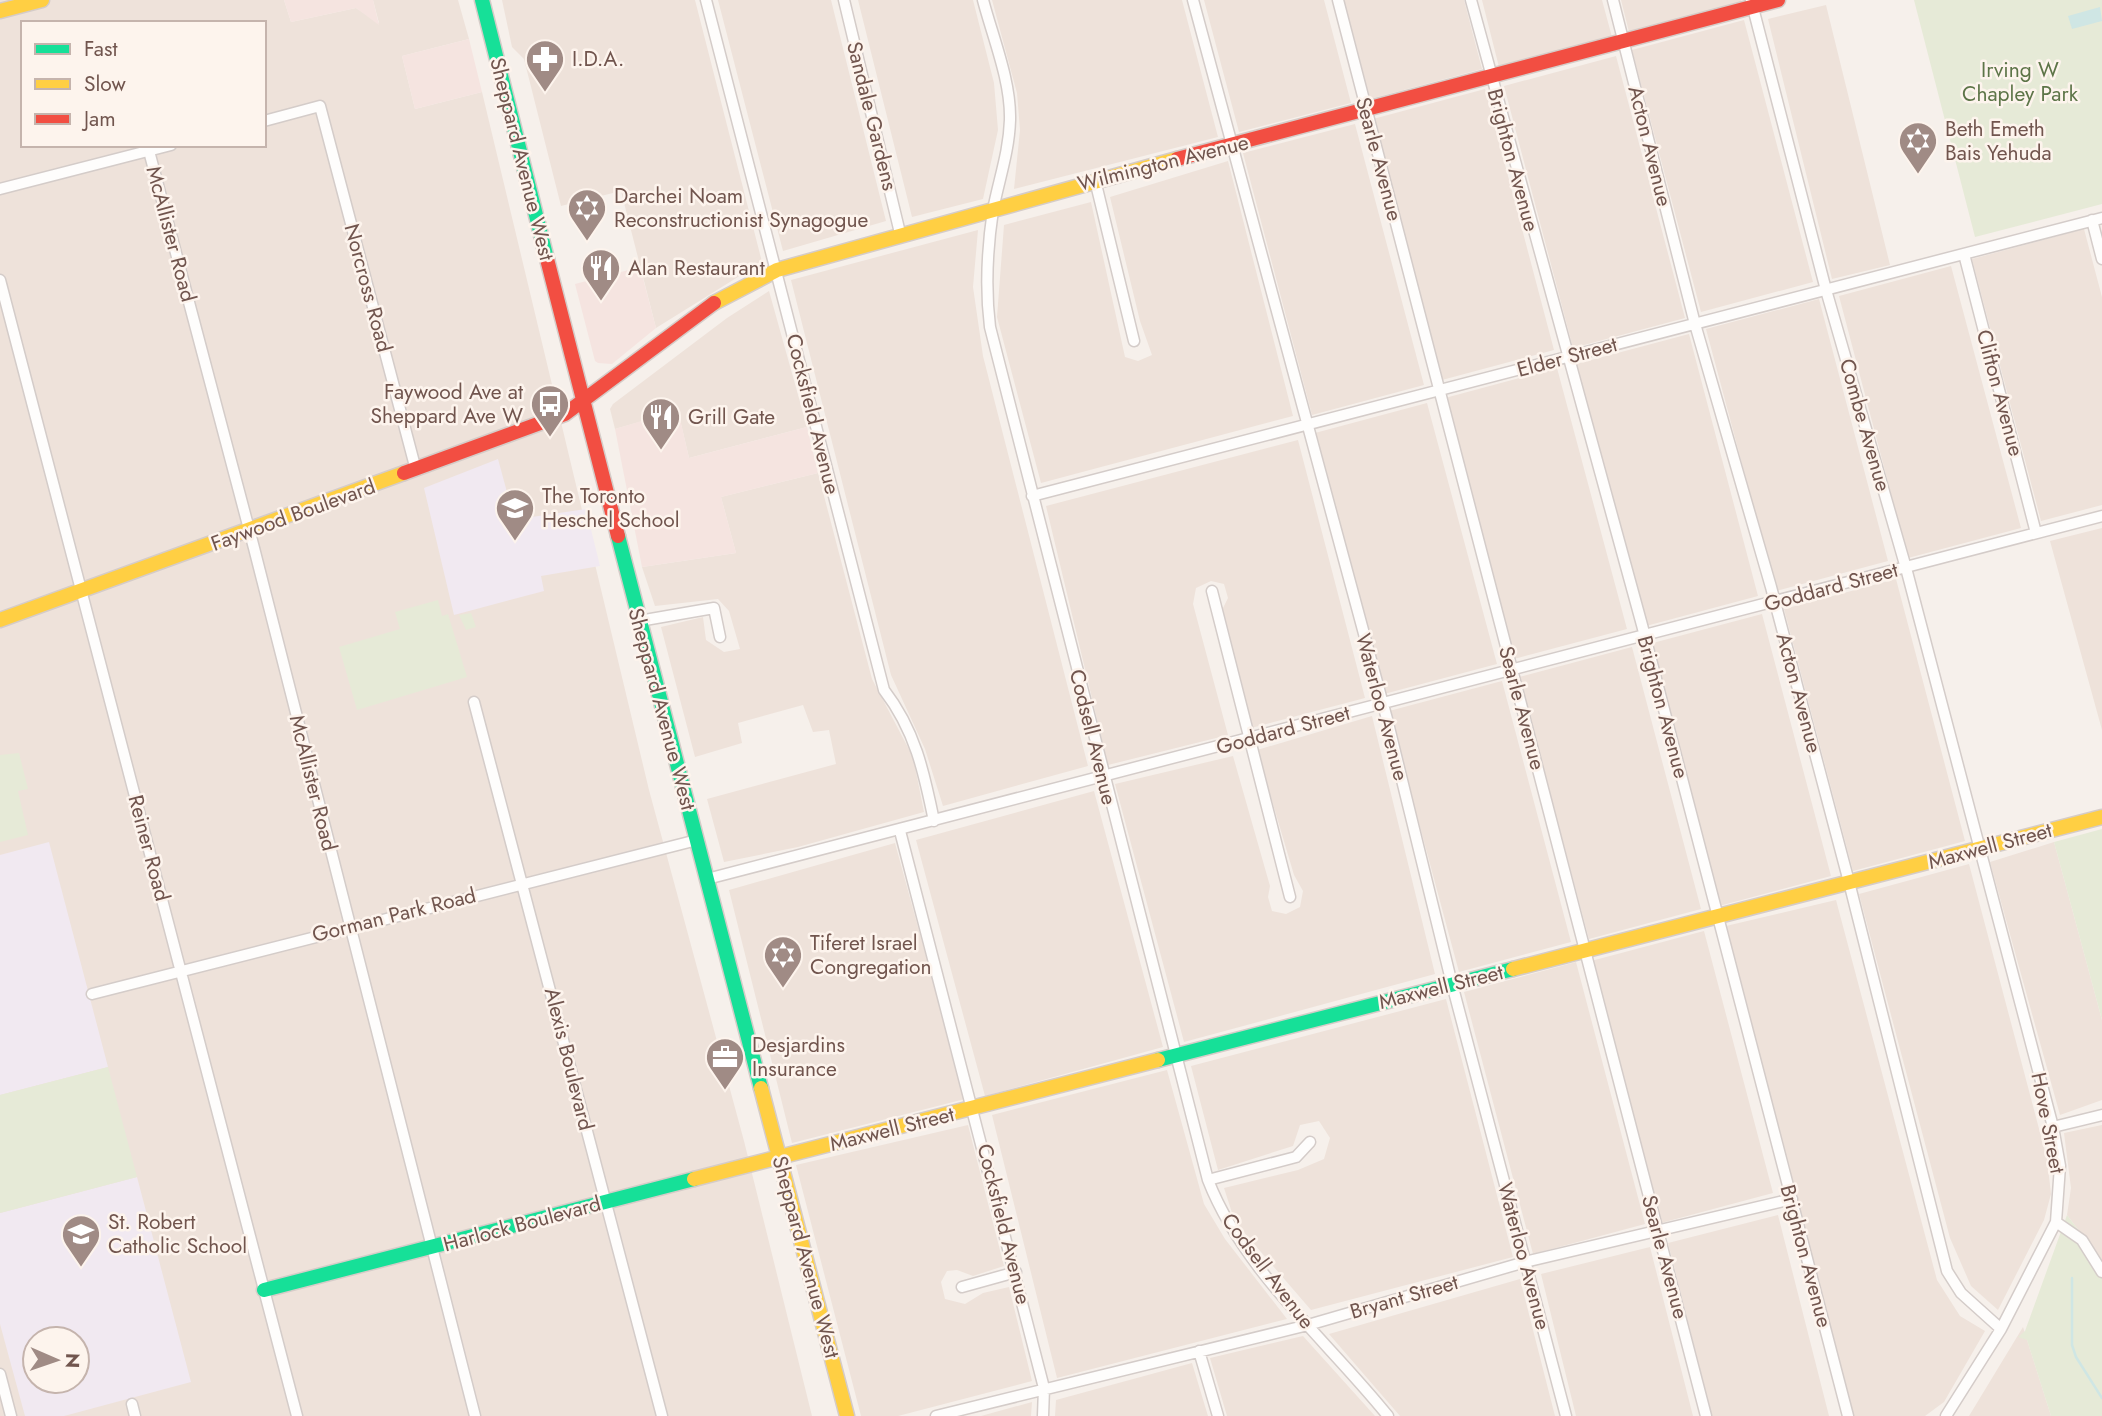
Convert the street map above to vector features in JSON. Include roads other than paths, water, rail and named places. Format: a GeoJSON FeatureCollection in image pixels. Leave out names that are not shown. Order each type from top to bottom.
{"type":"FeatureCollection","features":[{"type":"Feature","properties":{"kind":"street"},"geometry":{"type":"LineString","coordinates":[[0,11],[42,0]]}},
{"type":"Feature","properties":{"kind":"street","name":"Sheppard Avenue West"},"geometry":{"type":"LineString","coordinates":[[482,0],[639,621],[847,1416]]}},
{"type":"Feature","properties":{"kind":"street","name":"Cocksfield Avenue"},"geometry":{"type":"LineString","coordinates":[[706,0],[884,690],[902,713],[920,754],[934,821]]}},
{"type":"Feature","properties":{"kind":"street","name":"Sandale Gardens"},"geometry":{"type":"LineString","coordinates":[[844,0],[900,233]]}},
{"type":"Feature","properties":{"kind":"street","name":"Codsell Avenue"},"geometry":{"type":"LineString","coordinates":[[983,0],[1006,86],[1010,117],[1008,150],[994,207],[986,263],[990,327],[1102,776],[1208,1180],[1234,1233],[1308,1325],[1388,1416]]}},
{"type":"Feature","properties":{"kind":"street","name":"Waterloo Avenue"},"geometry":{"type":"LineString","coordinates":[[1193,0],[1382,704],[1452,984],[1566,1416]]}},
{"type":"Feature","properties":{"kind":"street","name":"Searle Avenue"},"geometry":{"type":"LineString","coordinates":[[1338,0],[1706,1416]]}},
{"type":"Feature","properties":{"kind":"street","name":"Brighton Avenue"},"geometry":{"type":"LineString","coordinates":[[1471,0],[1645,636],[1848,1416]]}},
{"type":"Feature","properties":{"kind":"street","name":"Acton Avenue"},"geometry":{"type":"LineString","coordinates":[[1613,0],[1695,324],[1775,602],[1849,883],[1947,1271],[1961,1293],[2001,1329]]}},
{"type":"Feature","properties":{"kind":"street","name":"Wilmington Avenue"},"geometry":{"type":"LineString","coordinates":[[583,403],[723,296],[777,270],[994,207],[1491,78],[1752,3],[1778,0]]}},
{"type":"Feature","properties":{"kind":"street","name":"Combe Avenue"},"geometry":{"type":"LineString","coordinates":[[1752,3],[1826,290],[1906,568],[1979,849]]}},
{"type":"Feature","properties":{"kind":"street","name":"Norcross Road"},"geometry":{"type":"LineString","coordinates":[[266,120],[320,106],[416,470]]}},
{"type":"Feature","properties":{"kind":"street"},"geometry":{"type":"LineString","coordinates":[[0,189],[164,147]]}},
{"type":"Feature","properties":{"kind":"street","name":"McAllister Road"},"geometry":{"type":"LineString","coordinates":[[149,151],[250,531],[475,1416]]}},
{"type":"Feature","properties":{"kind":"street"},"geometry":{"type":"LineString","coordinates":[[1095,180],[1134,341]]}},
{"type":"Feature","properties":{"kind":"street"},"geometry":{"type":"LineString","coordinates":[[2097,219],[2102,259]]}},
{"type":"Feature","properties":{"kind":"street","name":"Elder Street"},"geometry":{"type":"LineString","coordinates":[[1032,496],[2097,219]]}},
{"type":"Feature","properties":{"kind":"street","name":"Clifton Avenue"},"geometry":{"type":"LineString","coordinates":[[1964,254],[2036,533]]}},
{"type":"Feature","properties":{"kind":"street","name":"Reiner Road"},"geometry":{"type":"LineString","coordinates":[[0,280],[297,1416]]}},
{"type":"Feature","properties":{"kind":"street","name":"Faywood Boulevard"},"geometry":{"type":"LineString","coordinates":[[0,620],[517,434],[565,414],[583,403]]}},
{"type":"Feature","properties":{"kind":"street","name":"Goddard Street"},"geometry":{"type":"LineString","coordinates":[[707,879],[900,831],[2102,516]]}},
{"type":"Feature","properties":{"kind":"street"},"geometry":{"type":"LineString","coordinates":[[1212,591],[1290,897]]}},
{"type":"Feature","properties":{"kind":"street"},"geometry":{"type":"LineString","coordinates":[[639,621],[714,608],[720,637]]}},
{"type":"Feature","properties":{"kind":"street","name":"Alexis Boulevard"},"geometry":{"type":"LineString","coordinates":[[474,702],[524,882],[662,1416]]}},
{"type":"Feature","properties":{"kind":"street","name":"Maxwell Street"},"geometry":{"type":"LineString","coordinates":[[780,1157],[2102,817]]}},
{"type":"Feature","properties":{"kind":"street","name":"Cocksfield Avenue"},"geometry":{"type":"LineString","coordinates":[[900,831],[1016,1272],[1044,1388],[1042,1416]]}},
{"type":"Feature","properties":{"kind":"street","name":"Gorman Park Road"},"geometry":{"type":"LineString","coordinates":[[92,994],[697,840]]}},
{"type":"Feature","properties":{"kind":"street","name":"Hove Street"},"geometry":{"type":"LineString","coordinates":[[1946,1416],[2001,1329],[2056,1222],[2060,1166],[2053,1127],[1979,849]]}},
{"type":"Feature","properties":{"kind":"street"},"geometry":{"type":"LineString","coordinates":[[2053,1127],[2102,1115]]}},
{"type":"Feature","properties":{"kind":"street"},"geometry":{"type":"LineString","coordinates":[[1208,1180],[1296,1157],[1310,1142]]}},
{"type":"Feature","properties":{"kind":"street","name":"Harlock Boulevard"},"geometry":{"type":"LineString","coordinates":[[264,1290],[780,1157]]}},
{"type":"Feature","properties":{"kind":"street","name":"Bryant Street"},"geometry":{"type":"LineString","coordinates":[[936,1416],[1308,1325],[1525,1262],[1791,1199]]}},
{"type":"Feature","properties":{"kind":"street"},"geometry":{"type":"LineString","coordinates":[[2056,1222],[2082,1240],[2102,1272]]}},
{"type":"Feature","properties":{"kind":"street"},"geometry":{"type":"LineString","coordinates":[[962,1287],[1016,1272]]}},
{"type":"Feature","properties":{"kind":"street"},"geometry":{"type":"LineString","coordinates":[[1199,1351],[1218,1416]]}},
{"type":"Feature","properties":{"kind":"street"},"geometry":{"type":"LineString","coordinates":[[0,1374],[11,1416]]}},
{"type":"Feature","properties":{"kind":"street"},"geometry":{"type":"LineString","coordinates":[[132,1404],[135,1416]]}},
{"type":"Feature","properties":{"kind":"water"},"geometry":{"type":"Polygon","coordinates":[[[2100,7],[2102,21],[2072,29],[2068,16],[2100,7]]]}},
{"type":"Feature","properties":{"kind":"waterway"},"geometry":{"type":"LineString","coordinates":[[2072,1278],[2072,1345],[2076,1357],[2102,1398]]}},
{"type":"Feature","properties":{"kind":"place","name":"I.D.A."},"geometry":{"type":"Point","coordinates":[545,93]}},
{"type":"Feature","properties":{"kind":"place","name":"Beth Emeth Bais Yehuda"},"geometry":{"type":"Point","coordinates":[1918,175]}},
{"type":"Feature","properties":{"kind":"place","name":"Darchei Noam Reconstructionist Synagogue"},"geometry":{"type":"Point","coordinates":[587,242]}},
{"type":"Feature","properties":{"kind":"place","name":"Alan Restaurant"},"geometry":{"type":"Point","coordinates":[601,302]}},
{"type":"Feature","properties":{"kind":"place","name":"Faywood Ave at Sheppard Ave W"},"geometry":{"type":"Point","coordinates":[550,438]}},
{"type":"Feature","properties":{"kind":"place","name":"Grill Gate"},"geometry":{"type":"Point","coordinates":[661,451]}},
{"type":"Feature","properties":{"kind":"place","name":"The Toronto Heschel School"},"geometry":{"type":"Point","coordinates":[515,542]}},
{"type":"Feature","properties":{"kind":"place","name":"Tiferet Israel Congregation"},"geometry":{"type":"Point","coordinates":[783,989]}},
{"type":"Feature","properties":{"kind":"place","name":"Desjardins Insurance"},"geometry":{"type":"Point","coordinates":[725,1091]}},
{"type":"Feature","properties":{"kind":"place","name":"St. Robert Catholic School"},"geometry":{"type":"Point","coordinates":[81,1268]}},
{"type":"Feature","properties":{"kind":"park label","name":"Irving W Chapley Park"},"geometry":{"type":"Point","coordinates":[2020,82]}}]}
